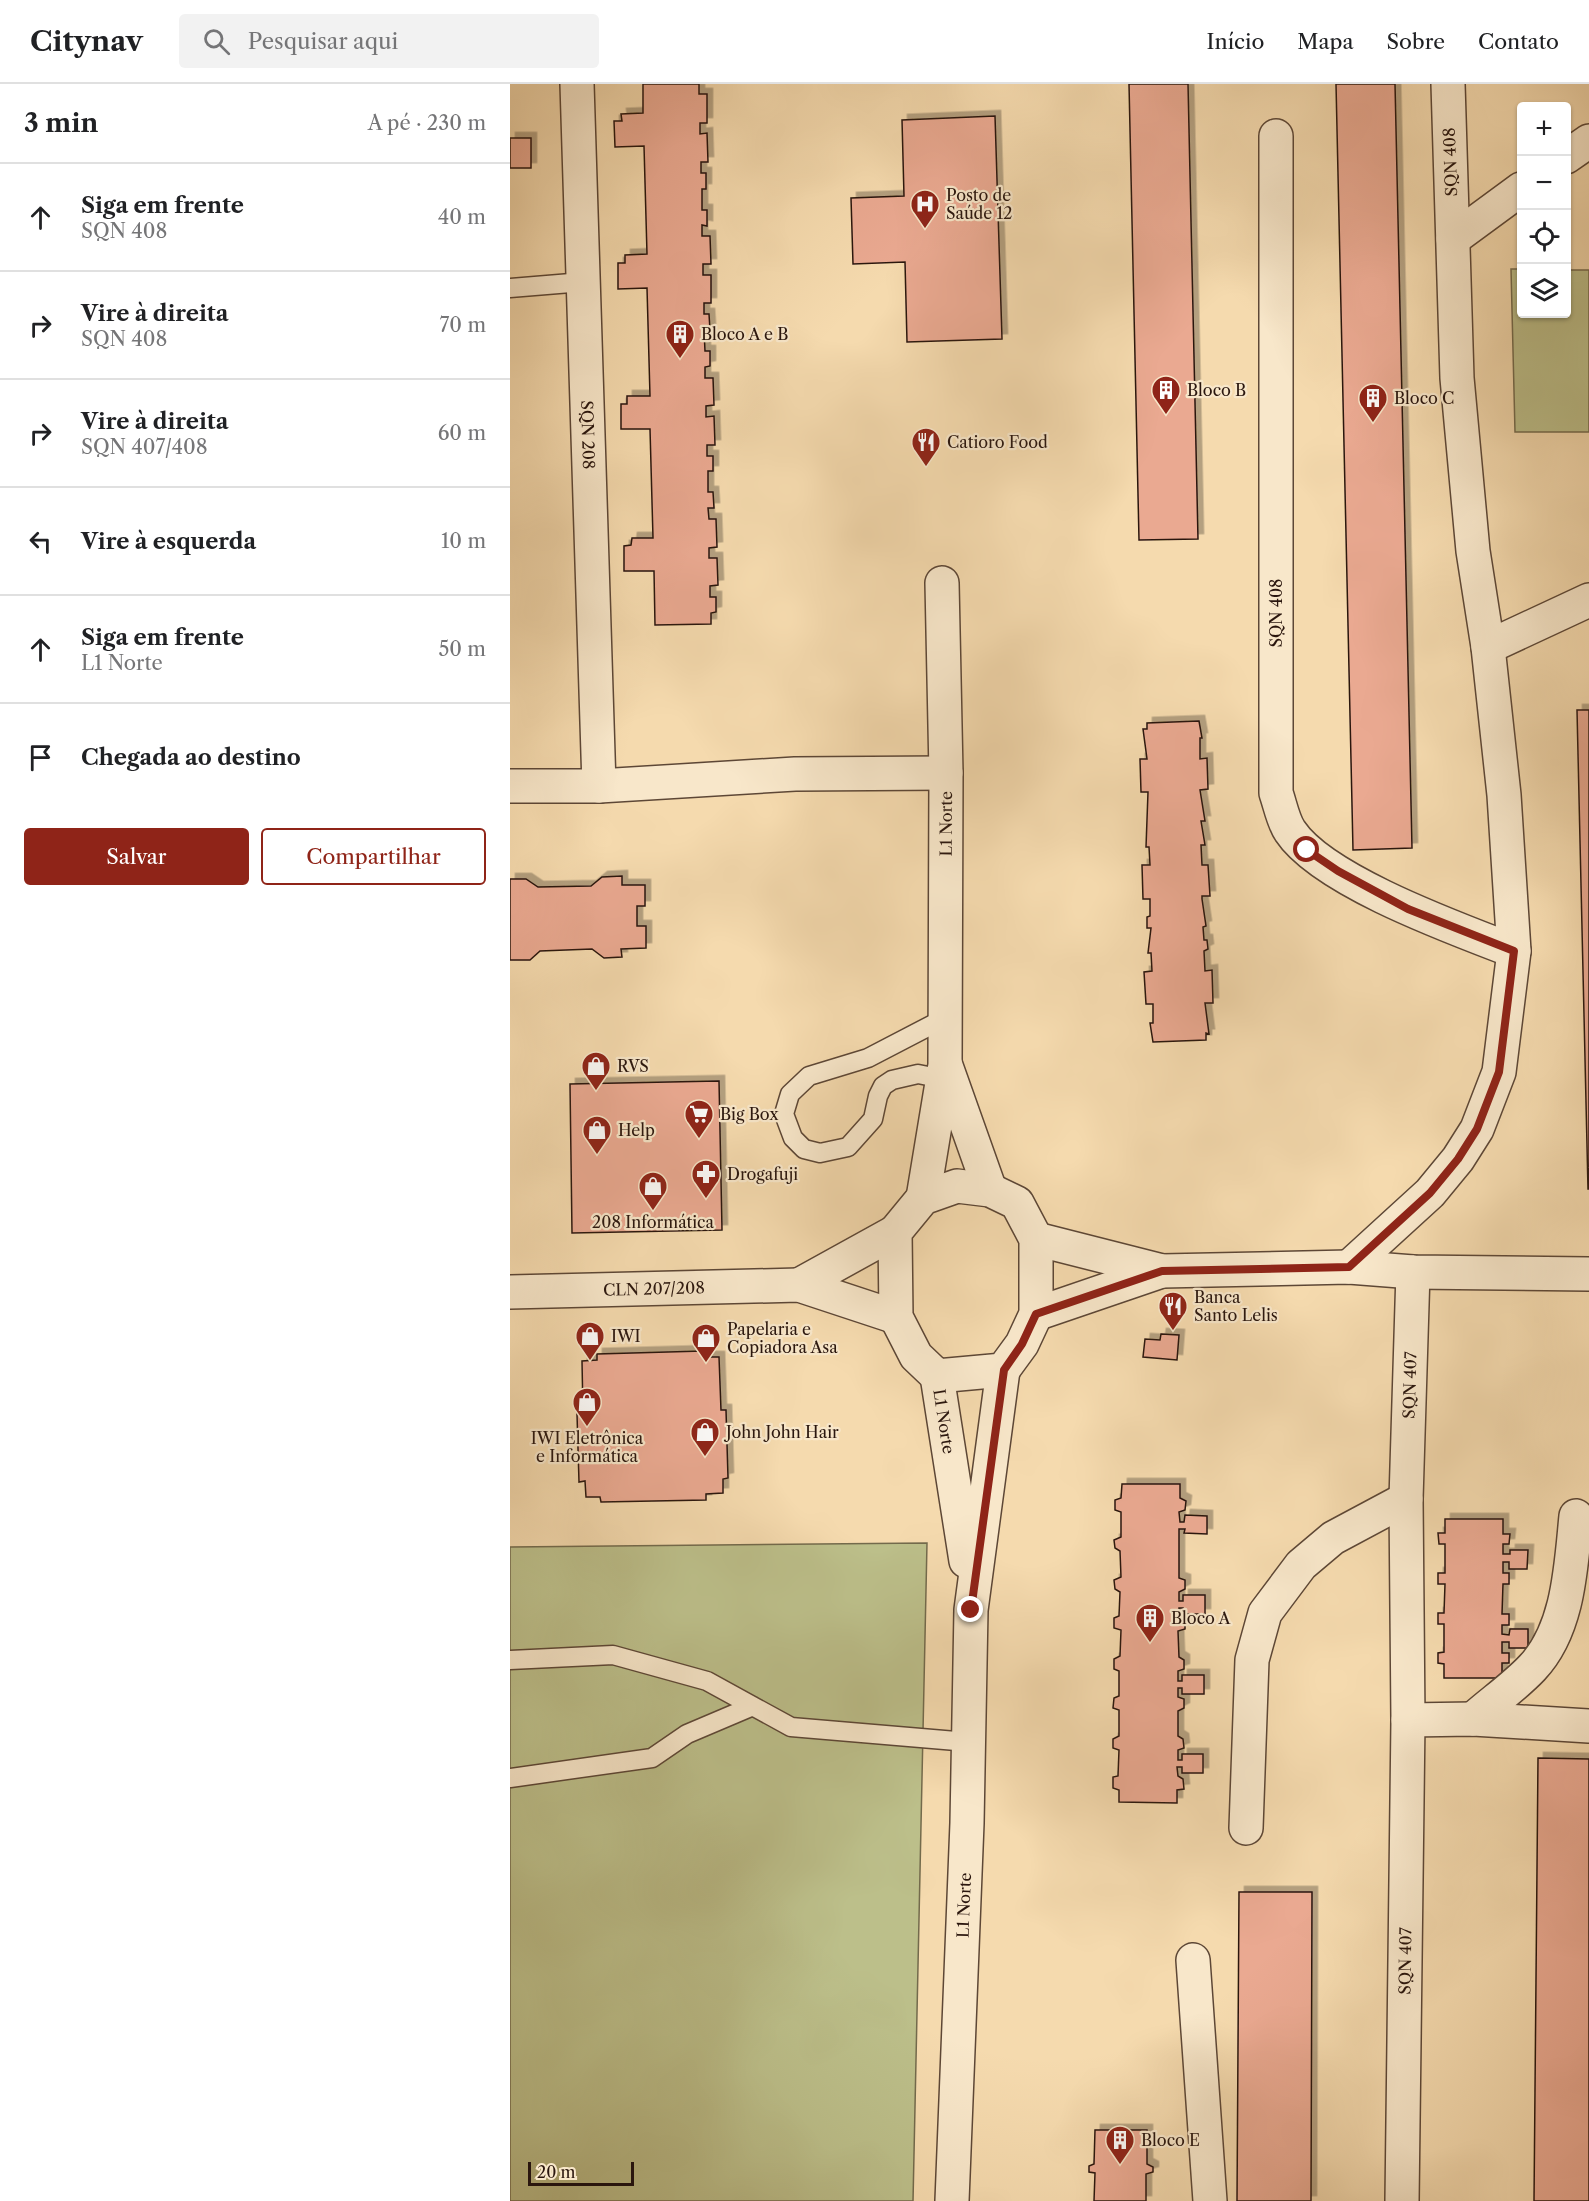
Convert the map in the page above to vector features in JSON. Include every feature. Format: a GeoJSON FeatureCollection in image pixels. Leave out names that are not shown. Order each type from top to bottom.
{"type":"FeatureCollection","features":[{"type":"Feature","properties":{"kind":"street","name":"SQN 208"},"geometry":{"type":"LineString","coordinates":[[577,84],[599,786]]}},
{"type":"Feature","properties":{"kind":"street","name":"SQN 408"},"geometry":{"type":"LineString","coordinates":[[1349,1267],[1430,1193],[1458,1159],[1477,1129],[1499,1072],[1514,951],[1504,795],[1488,647],[1473,551],[1457,378],[1448,84]]}},
{"type":"Feature","properties":{"kind":"street","name":"SQN 408"},"geometry":{"type":"LineString","coordinates":[[1276,136],[1276,793],[1289,830],[1307,850],[1338,871],[1408,909],[1514,951]]}},
{"type":"Feature","properties":{"kind":"street"},"geometry":{"type":"LineString","coordinates":[[1567,156],[1589,141]]}},
{"type":"Feature","properties":{"kind":"street"},"geometry":{"type":"LineString","coordinates":[[1453,239],[1517,192]]}},
{"type":"Feature","properties":{"kind":"street","name":"L1 Norte"},"geometry":{"type":"LineString","coordinates":[[923,1198],[944,1072],[946,773],[942,583]]}},
{"type":"Feature","properties":{"kind":"street"},"geometry":{"type":"LineString","coordinates":[[1488,647],[1589,600]]}},
{"type":"Feature","properties":{"kind":"street"},"geometry":{"type":"LineString","coordinates":[[510,786],[599,786],[795,774],[946,773]]}},
{"type":"Feature","properties":{"kind":"street","name":"L1 Norte"},"geometry":{"type":"LineString","coordinates":[[944,1072],[990,1190]]}},
{"type":"Feature","properties":{"kind":"street"},"geometry":{"type":"LineString","coordinates":[[957,1186],[990,1190],[1017,1203],[1036,1239],[1036,1314],[1022,1344],[1004,1370],[937,1376],[916,1356],[896,1317],[895,1232],[923,1198],[957,1186]]}},
{"type":"Feature","properties":{"kind":"street","name":"CLN 207/208"},"geometry":{"type":"LineString","coordinates":[[799,1286],[895,1232]]}},
{"type":"Feature","properties":{"kind":"street"},"geometry":{"type":"LineString","coordinates":[[1036,1239],[1162,1271],[1349,1267],[1413,1272],[1589,1274]]}},
{"type":"Feature","properties":{"kind":"street"},"geometry":{"type":"LineString","coordinates":[[1036,1314],[1162,1271]]}},
{"type":"Feature","properties":{"kind":"street","name":"SQN 407"},"geometry":{"type":"LineString","coordinates":[[1402,2201],[1408,1720],[1406,1499],[1413,1272]]}},
{"type":"Feature","properties":{"kind":"street","name":"CLN 207/208"},"geometry":{"type":"LineString","coordinates":[[510,1292],[799,1286],[896,1317]]}},
{"type":"Feature","properties":{"kind":"street","name":"L1 Norte"},"geometry":{"type":"LineString","coordinates":[[952,2201],[971,1610],[1004,1370]]}},
{"type":"Feature","properties":{"kind":"street","name":"L1 Norte"},"geometry":{"type":"LineString","coordinates":[[937,1376],[961,1518],[971,1610]]}},
{"type":"Feature","properties":{"kind":"street"},"geometry":{"type":"LineString","coordinates":[[1246,1828],[1252,1660],[1265,1613],[1301,1565],[1333,1538],[1406,1499]]}},
{"type":"Feature","properties":{"kind":"street"},"geometry":{"type":"LineString","coordinates":[[1473,1719],[1533,1667],[1551,1640],[1564,1605],[1576,1516]]}},
{"type":"Feature","properties":{"kind":"street"},"geometry":{"type":"LineString","coordinates":[[1408,1720],[1473,1719],[1589,1726]]}},
{"type":"Feature","properties":{"kind":"street"},"geometry":{"type":"LineString","coordinates":[[1193,1960],[1210,2201]]}},
{"type":"Feature","properties":{"kind":"lane"},"geometry":{"type":"LineString","coordinates":[[510,288],[583,282]]}},
{"type":"Feature","properties":{"kind":"lane"},"geometry":{"type":"LineString","coordinates":[[944,1072],[918,1074],[892,1080],[883,1086],[878,1096],[873,1119],[848,1147],[820,1153],[804,1149],[793,1138],[784,1114],[790,1094],[809,1076],[868,1058],[945,1018]]}},
{"type":"Feature","properties":{"kind":"lane"},"geometry":{"type":"LineString","coordinates":[[510,1660],[613,1655],[707,1681],[791,1727],[968,1742]]}},
{"type":"Feature","properties":{"kind":"lane"},"geometry":{"type":"LineString","coordinates":[[510,1779],[652,1758],[687,1734],[753,1706]]}},
{"type":"Feature","properties":{"kind":"green space"},"geometry":{"type":"Polygon","coordinates":[[[1511,269],[1517,269],[1517,318],[1571,318],[1571,270],[1589,270],[1589,432],[1515,432],[1511,269]]]}},
{"type":"Feature","properties":{"kind":"green space"},"geometry":{"type":"Polygon","coordinates":[[[927,1543],[913,2201],[510,2201],[510,1547],[927,1543]]]}},
{"type":"Feature","properties":{"kind":"building","name":"Bloco A e B"},"geometry":{"type":"Polygon","coordinates":[[[643,84],[699,84],[699,94],[707,94],[707,123],[700,123],[700,134],[707,133],[708,162],[701,162],[701,173],[706,173],[706,189],[702,189],[702,210],[707,210],[707,226],[702,225],[702,236],[710,236],[711,264],[703,264],[703,275],[711,275],[711,303],[704,303],[704,314],[709,314],[710,330],[704,330],[705,351],[710,351],[710,366],[705,367],[705,378],[713,378],[714,405],[706,406],[706,417],[714,416],[715,445],[707,445],[707,456],[713,456],[713,471],[708,471],[708,492],[713,492],[714,508],[708,508],[709,519],[716,519],[717,547],[709,548],[709,558],[717,558],[718,585],[710,586],[710,597],[716,597],[716,612],[711,613],[711,624],[655,625],[654,571],[624,571],[624,546],[631,545],[632,538],[653,538],[650,429],[621,429],[621,404],[627,404],[627,396],[650,396],[647,288],[618,289],[618,263],[625,263],[625,255],[647,254],[644,146],[615,147],[614,121],[622,121],[621,114],[643,113],[643,84]]]}},
{"type":"Feature","properties":{"kind":"building","name":"Bloco B"},"geometry":{"type":"Polygon","coordinates":[[[1129,84],[1188,84],[1198,539],[1139,540],[1129,84]]]}},
{"type":"Feature","properties":{"kind":"building","name":"Bloco C"},"geometry":{"type":"Polygon","coordinates":[[[1336,84],[1395,84],[1412,848],[1353,850],[1336,84]]]}},
{"type":"Feature","properties":{"kind":"building","name":"Posto de Saúde 12"},"geometry":{"type":"Polygon","coordinates":[[[995,116],[1002,339],[907,342],[905,262],[853,264],[851,198],[904,196],[902,120],[995,116]]]}},
{"type":"Feature","properties":{"kind":"building"},"geometry":{"type":"Polygon","coordinates":[[[510,138],[531,138],[531,168],[510,168],[510,138]]]}},
{"type":"Feature","properties":{"kind":"building"},"geometry":{"type":"Polygon","coordinates":[[[1577,710],[1589,710],[1589,1189],[1588,1189],[1577,710]]]}},
{"type":"Feature","properties":{"kind":"building"},"geometry":{"type":"Polygon","coordinates":[[[1199,721],[1202,738],[1200,738],[1200,759],[1207,758],[1208,789],[1200,790],[1205,821],[1201,821],[1205,845],[1201,845],[1202,865],[1208,865],[1210,896],[1202,896],[1206,926],[1203,927],[1204,940],[1207,940],[1208,949],[1204,951],[1205,971],[1212,970],[1213,1003],[1205,1003],[1209,1034],[1206,1033],[1206,1040],[1153,1042],[1150,1023],[1153,1023],[1153,1004],[1146,1004],[1144,972],[1152,971],[1151,953],[1148,953],[1151,928],[1147,928],[1150,899],[1143,899],[1142,865],[1150,865],[1149,847],[1146,847],[1148,792],[1141,792],[1140,759],[1147,759],[1143,729],[1147,729],[1147,723],[1199,721]]]}},
{"type":"Feature","properties":{"kind":"building"},"geometry":{"type":"Polygon","coordinates":[[[622,876],[622,885],[645,885],[645,906],[637,906],[637,926],[646,926],[646,948],[621,949],[622,957],[604,958],[592,949],[540,951],[530,960],[510,960],[510,879],[526,879],[538,887],[591,886],[602,877],[622,876]]]}},
{"type":"Feature","properties":{"kind":"building"},"geometry":{"type":"Polygon","coordinates":[[[719,1081],[722,1230],[572,1233],[570,1084],[719,1081]]]}},
{"type":"Feature","properties":{"kind":"building"},"geometry":{"type":"Polygon","coordinates":[[[1161,1334],[1179,1335],[1177,1360],[1143,1357],[1145,1339],[1160,1340],[1161,1334]]]}},
{"type":"Feature","properties":{"kind":"building"},"geometry":{"type":"Polygon","coordinates":[[[703,1351],[703,1357],[719,1357],[721,1410],[726,1410],[728,1478],[723,1479],[723,1493],[706,1494],[706,1500],[601,1502],[600,1497],[586,1497],[585,1481],[579,1482],[577,1414],[583,1414],[582,1361],[597,1360],[597,1354],[703,1351]]]}},
{"type":"Feature","properties":{"kind":"building","name":"Bloco A"},"geometry":{"type":"Polygon","coordinates":[[[1122,1484],[1180,1484],[1180,1498],[1186,1501],[1185,1510],[1179,1512],[1180,1522],[1184,1522],[1185,1515],[1207,1516],[1207,1534],[1184,1533],[1185,1529],[1179,1529],[1179,1578],[1185,1580],[1185,1589],[1179,1592],[1179,1601],[1183,1601],[1183,1595],[1205,1595],[1205,1614],[1183,1614],[1183,1608],[1179,1608],[1179,1617],[1185,1620],[1185,1629],[1178,1631],[1179,1657],[1184,1660],[1184,1669],[1178,1671],[1178,1681],[1182,1681],[1182,1675],[1204,1675],[1204,1694],[1182,1694],[1182,1688],[1178,1688],[1178,1697],[1184,1699],[1184,1708],[1178,1711],[1178,1736],[1183,1739],[1184,1748],[1178,1750],[1178,1760],[1182,1760],[1182,1754],[1203,1754],[1203,1773],[1182,1773],[1182,1767],[1177,1767],[1178,1776],[1183,1779],[1184,1789],[1177,1790],[1177,1803],[1119,1802],[1119,1790],[1113,1788],[1113,1777],[1118,1776],[1119,1750],[1113,1748],[1113,1739],[1119,1736],[1119,1710],[1113,1708],[1114,1698],[1119,1696],[1119,1671],[1114,1669],[1114,1659],[1120,1656],[1121,1630],[1114,1628],[1114,1618],[1119,1616],[1120,1592],[1115,1589],[1114,1580],[1121,1577],[1120,1551],[1115,1548],[1114,1540],[1121,1537],[1121,1512],[1115,1510],[1115,1500],[1121,1498],[1122,1484]]]}},
{"type":"Feature","properties":{"kind":"building"},"geometry":{"type":"Polygon","coordinates":[[[1445,1519],[1503,1519],[1503,1534],[1510,1534],[1509,1544],[1503,1544],[1503,1554],[1510,1554],[1510,1550],[1528,1550],[1527,1569],[1509,1569],[1509,1562],[1503,1562],[1503,1573],[1509,1573],[1509,1584],[1503,1584],[1502,1614],[1509,1614],[1509,1625],[1502,1625],[1502,1634],[1509,1635],[1510,1629],[1528,1629],[1528,1648],[1509,1648],[1509,1642],[1502,1642],[1502,1653],[1509,1653],[1509,1663],[1502,1663],[1502,1678],[1444,1678],[1444,1664],[1438,1663],[1438,1653],[1444,1652],[1444,1624],[1438,1624],[1438,1613],[1444,1613],[1445,1584],[1438,1584],[1438,1573],[1445,1573],[1445,1544],[1439,1544],[1438,1533],[1445,1533],[1445,1519]]]}},
{"type":"Feature","properties":{"kind":"building"},"geometry":{"type":"Polygon","coordinates":[[[1538,1758],[1589,1759],[1589,2201],[1534,2201],[1538,1758]]]}},
{"type":"Feature","properties":{"kind":"building"},"geometry":{"type":"Polygon","coordinates":[[[1239,1892],[1312,1892],[1311,2201],[1237,2201],[1239,1892]]]}},
{"type":"Feature","properties":{"kind":"building","name":"Bloco E"},"geometry":{"type":"Polygon","coordinates":[[[1095,2130],[1147,2130],[1147,2164],[1153,2167],[1153,2172],[1146,2174],[1146,2201],[1094,2201],[1095,2173],[1089,2172],[1089,2166],[1094,2164],[1095,2130]]]}},
{"type":"Feature","properties":{"kind":"place","name":"Posto de Saúde 12"},"geometry":{"type":"Point","coordinates":[925,230]}},
{"type":"Feature","properties":{"kind":"place","name":"Bloco A e B"},"geometry":{"type":"Point","coordinates":[680,360]}},
{"type":"Feature","properties":{"kind":"place","name":"Bloco B"},"geometry":{"type":"Point","coordinates":[1166,416]}},
{"type":"Feature","properties":{"kind":"place","name":"Bloco C"},"geometry":{"type":"Point","coordinates":[1373,424]}},
{"type":"Feature","properties":{"kind":"place","name":"Catioro Food"},"geometry":{"type":"Point","coordinates":[926,468]}},
{"type":"Feature","properties":{"kind":"place","name":"RVS"},"geometry":{"type":"Point","coordinates":[596,1092]}},
{"type":"Feature","properties":{"kind":"place","name":"Big Box"},"geometry":{"type":"Point","coordinates":[699,1140]}},
{"type":"Feature","properties":{"kind":"place","name":"Help"},"geometry":{"type":"Point","coordinates":[597,1156]}},
{"type":"Feature","properties":{"kind":"place","name":"Drogafuji"},"geometry":{"type":"Point","coordinates":[706,1200]}},
{"type":"Feature","properties":{"kind":"place","name":"208 Informática"},"geometry":{"type":"Point","coordinates":[653,1212]}},
{"type":"Feature","properties":{"kind":"place","name":"Banca Santo Lelis"},"geometry":{"type":"Point","coordinates":[1173,1332]}},
{"type":"Feature","properties":{"kind":"place","name":"IWI"},"geometry":{"type":"Point","coordinates":[590,1362]}},
{"type":"Feature","properties":{"kind":"place","name":"Papelaria e Copiadora Asa"},"geometry":{"type":"Point","coordinates":[706,1364]}},
{"type":"Feature","properties":{"kind":"place","name":"IWI Eletrônica e Informática"},"geometry":{"type":"Point","coordinates":[587,1428]}},
{"type":"Feature","properties":{"kind":"place","name":"John John Hair"},"geometry":{"type":"Point","coordinates":[705,1458]}},
{"type":"Feature","properties":{"kind":"place","name":"Bloco A"},"geometry":{"type":"Point","coordinates":[1150,1644]}},
{"type":"Feature","properties":{"kind":"place","name":"Bloco E"},"geometry":{"type":"Point","coordinates":[1120,2166]}},
{"type":"Feature","properties":{"kind":"route"},"geometry":{"type":"LineString","coordinates":[[971,1610],[1004,1370],[1022,1344],[1036,1314],[1162,1271],[1349,1267],[1430,1193],[1458,1159],[1477,1129],[1499,1072],[1514,951],[1408,909],[1338,871],[1307,850]]}}]}
